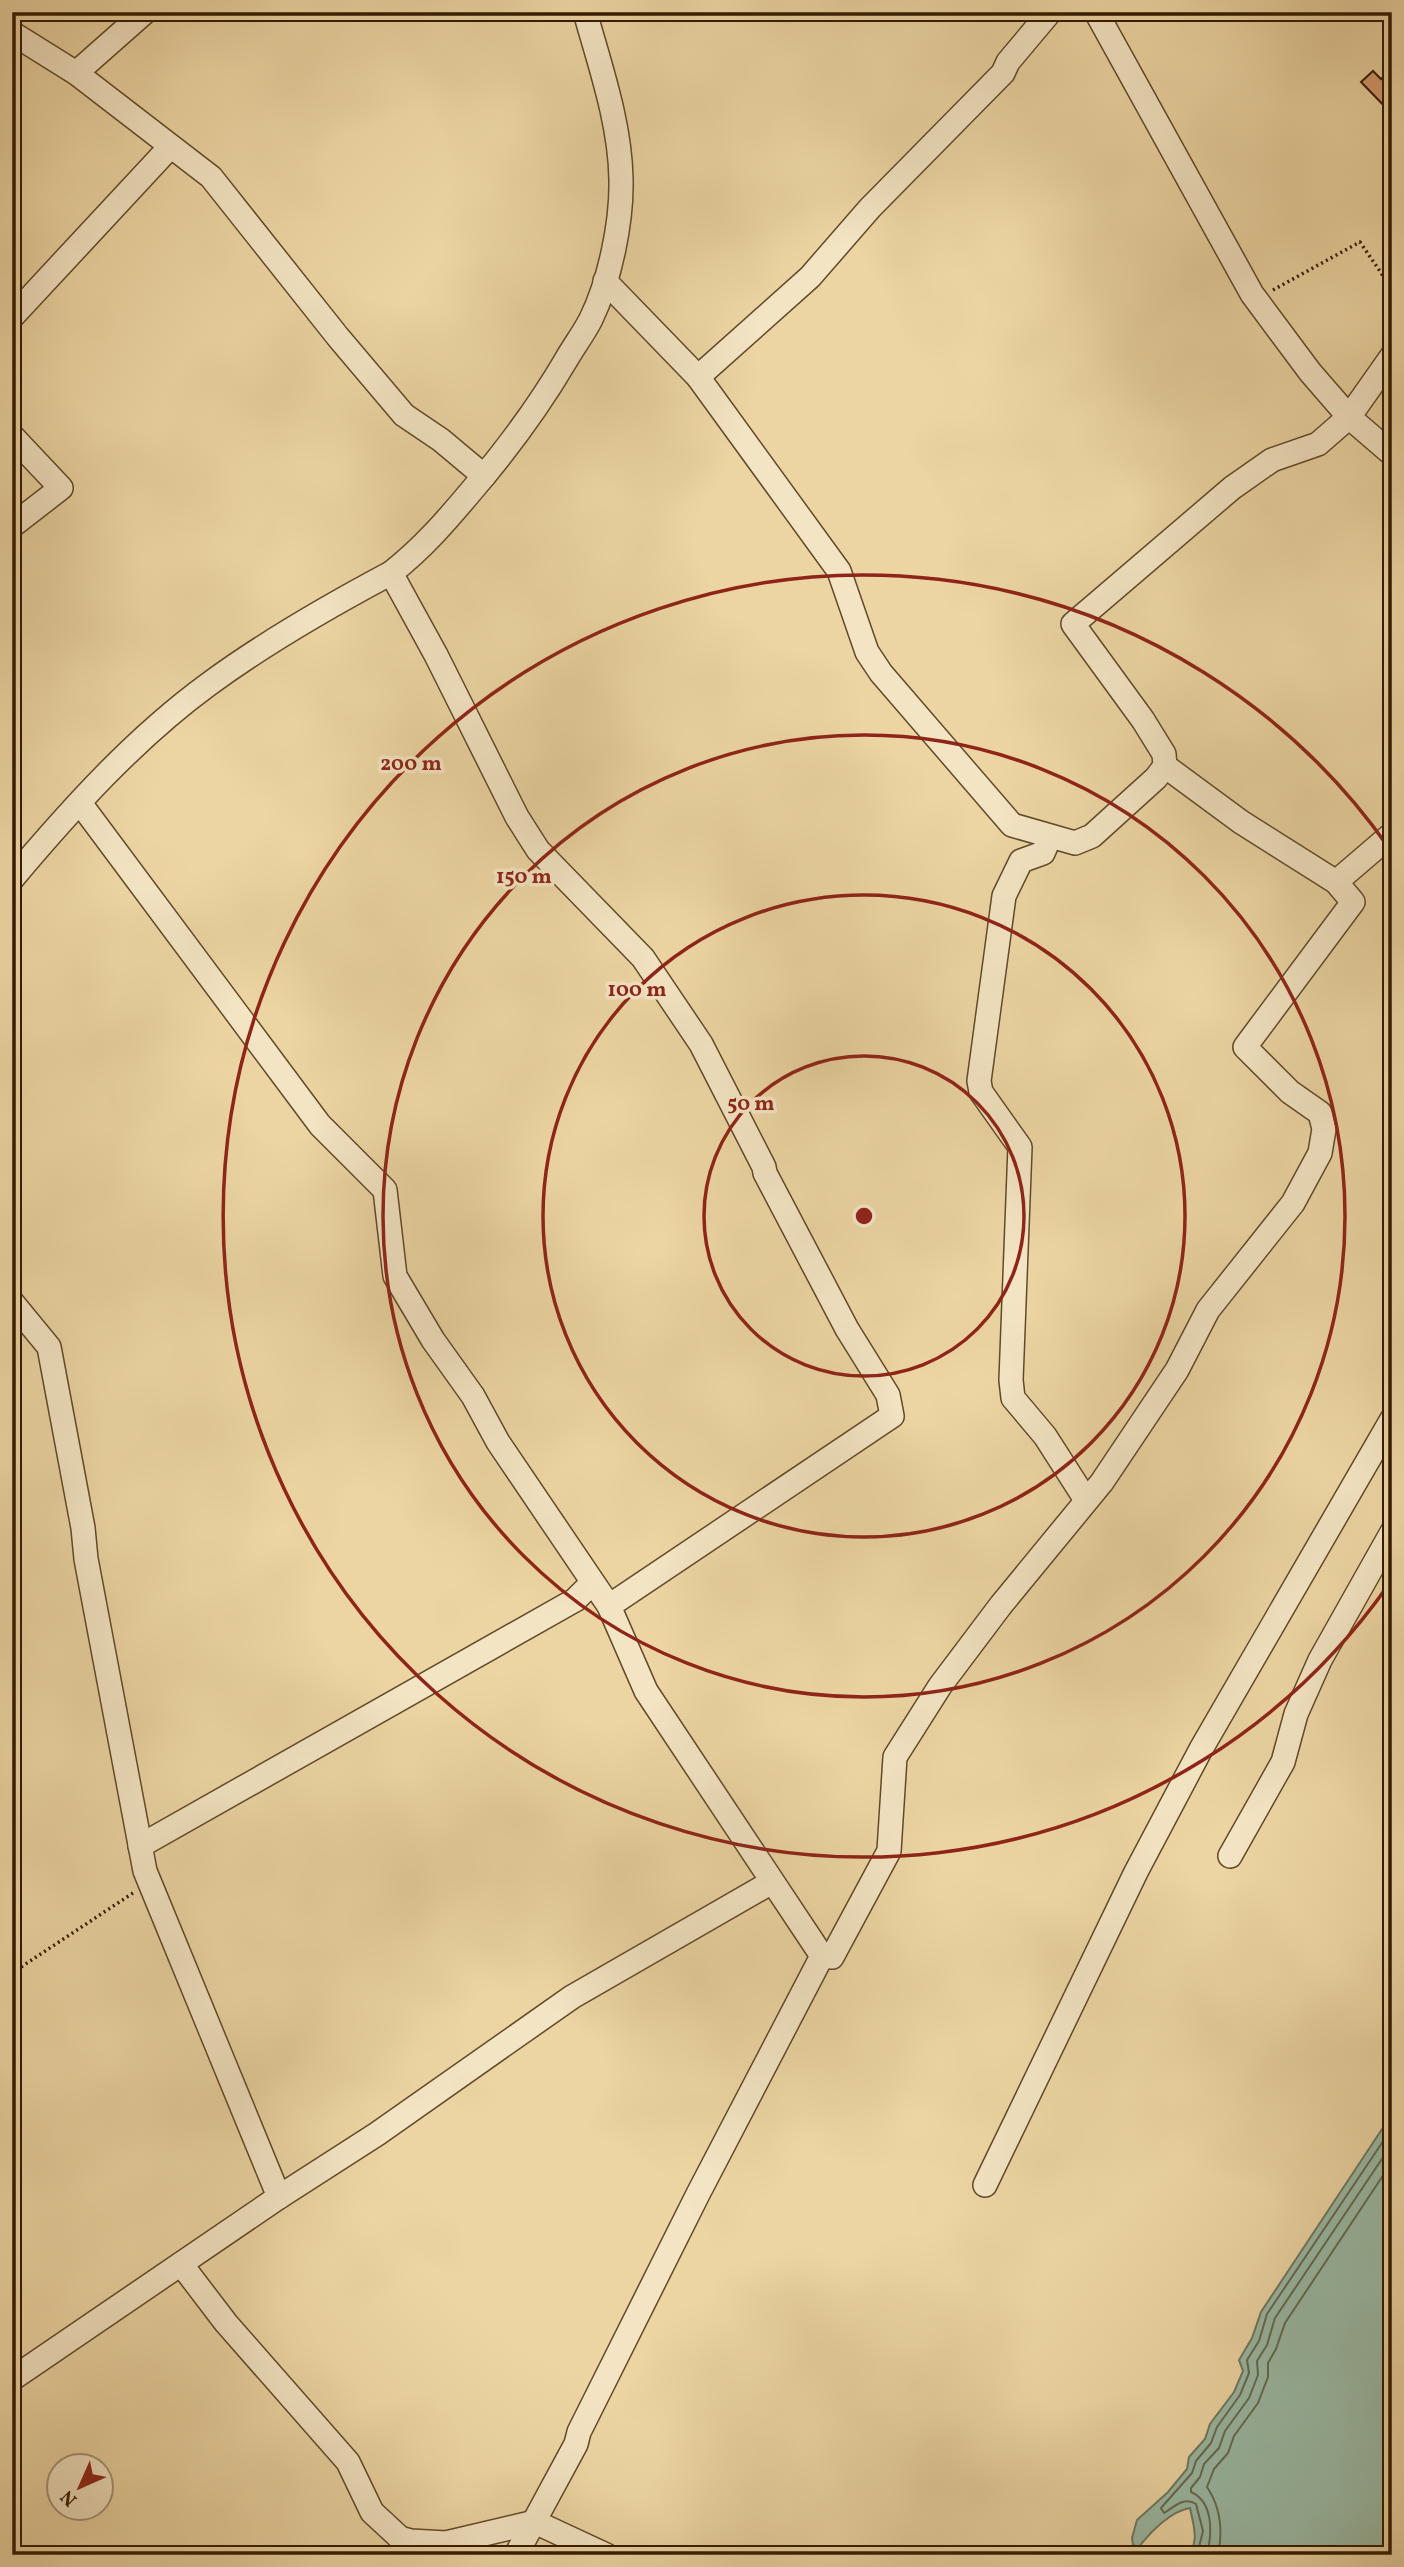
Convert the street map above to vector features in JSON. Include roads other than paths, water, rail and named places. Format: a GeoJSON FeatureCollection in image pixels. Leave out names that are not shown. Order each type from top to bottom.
{"type":"FeatureCollection","features":[{"type":"Feature","properties":{"kind":"street"},"geometry":{"type":"LineString","coordinates":[[76,73],[145,12]]}},
{"type":"Feature","properties":{"kind":"street"},"geometry":{"type":"LineString","coordinates":[[12,879],[80,803],[138,744],[207,685],[243,660],[391,573],[428,542],[512,443],[541,402],[591,320],[605,281],[617,220],[621,181],[619,143],[609,96],[585,12]]}},
{"type":"Feature","properties":{"kind":"street"},"geometry":{"type":"LineString","coordinates":[[698,377],[810,277],[870,208],[1003,73],[1050,12]]}},
{"type":"Feature","properties":{"kind":"street"},"geometry":{"type":"LineString","coordinates":[[1096,12],[1256,300],[1310,372],[1349,417],[1392,454]]}},
{"type":"Feature","properties":{"kind":"street"},"geometry":{"type":"LineString","coordinates":[[12,33],[76,73],[211,177],[338,337],[404,415],[441,440],[484,477]]}},
{"type":"Feature","properties":{"kind":"street"},"geometry":{"type":"LineString","coordinates":[[12,317],[170,147]]}},
{"type":"Feature","properties":{"kind":"street"},"geometry":{"type":"LineString","coordinates":[[605,281],[698,377],[839,570],[867,652],[881,673],[1012,825],[1075,843],[1092,836],[1156,778],[1165,766],[1164,754],[1143,720],[1073,624],[1233,488],[1272,460],[1318,444],[1349,417],[1392,356]]}},
{"type":"Feature","properties":{"kind":"street"},"geometry":{"type":"LineString","coordinates":[[12,436],[61,488],[12,526]]}},
{"type":"Feature","properties":{"kind":"street"},"geometry":{"type":"LineString","coordinates":[[391,573],[436,655],[517,817],[538,850],[643,958],[701,1044],[847,1328],[888,1395],[892,1416],[609,1606]]}},
{"type":"Feature","properties":{"kind":"street"},"geometry":{"type":"LineString","coordinates":[[821,1956],[832,1957],[889,1851],[895,1757],[940,1686],[1102,1482],[1177,1370],[1208,1310],[1293,1203],[1320,1153],[1324,1129],[1320,1113],[1290,1092],[1245,1047],[1353,902],[1336,882],[1241,822],[1165,766]]}},
{"type":"Feature","properties":{"kind":"street"},"geometry":{"type":"LineString","coordinates":[[80,803],[320,1125],[385,1190],[395,1276],[433,1340],[473,1396],[498,1442],[609,1606],[646,1691],[821,1956]]}},
{"type":"Feature","properties":{"kind":"street"},"geometry":{"type":"LineString","coordinates":[[1336,882],[1392,834]]}},
{"type":"Feature","properties":{"kind":"street"},"geometry":{"type":"LineString","coordinates":[[1050,836],[1043,852],[1021,861],[1004,896],[979,1081],[981,1092],[1020,1147],[1011,1380],[1013,1398],[1045,1436],[1086,1500]]}},
{"type":"Feature","properties":{"kind":"street"},"geometry":{"type":"LineString","coordinates":[[12,1302],[49,1347],[140,1846],[150,1882],[279,2197]]}},
{"type":"Feature","properties":{"kind":"street"},"geometry":{"type":"LineString","coordinates":[[985,2185],[1149,1848],[1208,1737],[1392,1419]]}},
{"type":"Feature","properties":{"kind":"street"},"geometry":{"type":"LineString","coordinates":[[1230,1856],[1283,1762],[1296,1714],[1320,1660],[1392,1532]]}},
{"type":"Feature","properties":{"kind":"street"},"geometry":{"type":"LineString","coordinates":[[140,1846],[575,1600],[592,1583]]}},
{"type":"Feature","properties":{"kind":"street"},"geometry":{"type":"LineString","coordinates":[[12,2379],[376,2134],[572,1997],[772,1882]]}},
{"type":"Feature","properties":{"kind":"street"},"geometry":{"type":"LineString","coordinates":[[516,2555],[576,2444],[579,2432],[698,2194],[821,1956]]}},
{"type":"Feature","properties":{"kind":"street"},"geometry":{"type":"LineString","coordinates":[[181,2264],[226,2323],[348,2462],[372,2512],[400,2538],[446,2543],[535,2522],[606,2555]]}},
{"type":"Feature","properties":{"kind":"water"},"geometry":{"type":"Polygon","coordinates":[[[1392,2114],[1392,2555],[1188,2555],[1195,2538],[1190,2508],[1168,2518],[1139,2547],[1133,2545],[1137,2520],[1168,2492],[1187,2469],[1189,2457],[1205,2439],[1210,2424],[1234,2392],[1243,2371],[1239,2360],[1252,2338],[1261,2312],[1392,2114]]]}}]}
